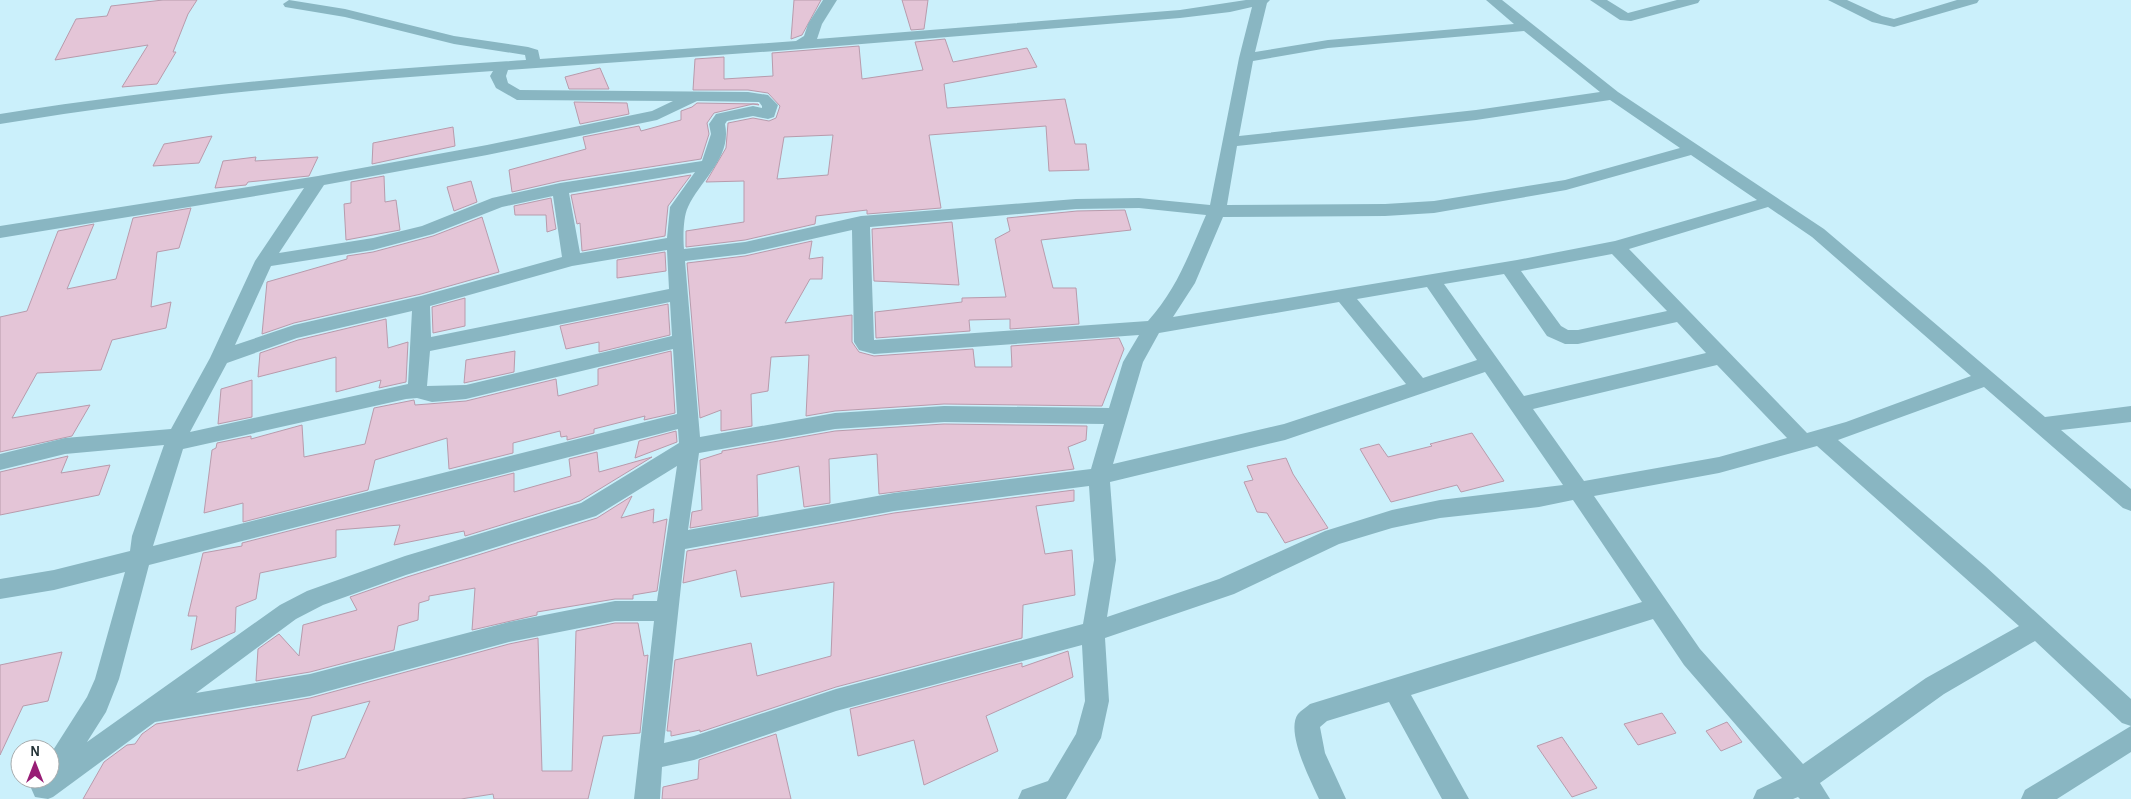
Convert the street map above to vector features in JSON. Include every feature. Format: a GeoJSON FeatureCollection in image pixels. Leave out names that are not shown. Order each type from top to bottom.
{"type":"FeatureCollection","features":[{"type":"Feature","properties":{"kind":"street"},"geometry":{"type":"LineString","coordinates":[[802,43],[811,38],[815,24],[830,0]]}},
{"type":"Feature","properties":{"kind":"street"},"geometry":{"type":"LineString","coordinates":[[1493,0],[1613,96],[1818,233],[2131,502]]}},
{"type":"Feature","properties":{"kind":"street"},"geometry":{"type":"LineString","coordinates":[[1597,0],[1625,17],[1632,18],[1693,0]]}},
{"type":"Feature","properties":{"kind":"street"},"geometry":{"type":"LineString","coordinates":[[1835,0],[1876,19],[1894,23],[1972,0]]}},
{"type":"Feature","properties":{"kind":"street"},"geometry":{"type":"LineString","coordinates":[[0,119],[155,96],[306,79],[533,64],[1180,14],[1230,8],[1261,1],[1246,58],[1217,211],[1186,283],[1172,306],[1153,327],[1133,362],[1099,476],[1105,560],[1093,632],[1097,701],[1088,738],[1046,797]]}},
{"type":"Feature","properties":{"kind":"street"},"geometry":{"type":"LineString","coordinates":[[290,4],[345,14],[454,40],[528,51],[533,53],[533,64]]}},
{"type":"Feature","properties":{"kind":"street"},"geometry":{"type":"LineString","coordinates":[[1246,58],[1328,44],[1525,27]]}},
{"type":"Feature","properties":{"kind":"street"},"geometry":{"type":"LineString","coordinates":[[504,65],[498,76],[501,85],[517,96],[763,98],[770,105],[771,111],[768,114],[753,111],[722,117],[717,124],[719,134],[709,164],[679,207],[675,250],[677,294],[690,447],[675,542],[650,758],[648,799]]}},
{"type":"Feature","properties":{"kind":"street"},"geometry":{"type":"LineString","coordinates":[[1229,142],[1476,115],[1613,96]]}},
{"type":"Feature","properties":{"kind":"street"},"geometry":{"type":"LineString","coordinates":[[0,232],[318,181],[487,150],[657,115],[693,97]]}},
{"type":"Feature","properties":{"kind":"street"},"geometry":{"type":"LineString","coordinates":[[220,358],[294,332],[421,302],[572,260],[675,250],[744,248],[861,222],[1103,202],[1140,203],[1217,211],[1385,210],[1434,207],[1510,196],[1566,185],[1694,149]]}},
{"type":"Feature","properties":{"kind":"street"},"geometry":{"type":"LineString","coordinates":[[264,261],[373,244],[428,230],[498,202],[560,188],[709,164]]}},
{"type":"Feature","properties":{"kind":"street"},"geometry":{"type":"LineString","coordinates":[[60,762],[97,704],[107,679],[140,557],[143,536],[176,439],[220,358],[264,261],[318,181]]}},
{"type":"Feature","properties":{"kind":"street"},"geometry":{"type":"LineString","coordinates":[[560,188],[572,260]]}},
{"type":"Feature","properties":{"kind":"street"},"geometry":{"type":"LineString","coordinates":[[861,222],[863,331],[866,345],[874,347],[1153,327],[1342,294],[1509,268],[1616,248],[1771,201]]}},
{"type":"Feature","properties":{"kind":"street"},"geometry":{"type":"LineString","coordinates":[[1616,248],[1721,357],[1813,440],[2038,628],[2131,715]]}},
{"type":"Feature","properties":{"kind":"street"},"geometry":{"type":"LineString","coordinates":[[1509,268],[1554,331],[1565,337],[1578,337],[1681,315]]}},
{"type":"Feature","properties":{"kind":"street"},"geometry":{"type":"LineString","coordinates":[[1430,280],[1519,404],[1692,657],[1809,791]]}},
{"type":"Feature","properties":{"kind":"street"},"geometry":{"type":"LineString","coordinates":[[421,346],[677,294]]}},
{"type":"Feature","properties":{"kind":"street"},"geometry":{"type":"LineString","coordinates":[[1342,294],[1420,387]]}},
{"type":"Feature","properties":{"kind":"street"},"geometry":{"type":"LineString","coordinates":[[416,391],[421,346],[421,302]]}},
{"type":"Feature","properties":{"kind":"street"},"geometry":{"type":"LineString","coordinates":[[0,462],[40,450],[74,445],[176,439],[406,392],[416,391],[432,395],[447,395],[682,340]]}},
{"type":"Feature","properties":{"kind":"street"},"geometry":{"type":"LineString","coordinates":[[1519,404],[1721,357]]}},
{"type":"Feature","properties":{"kind":"street"},"geometry":{"type":"LineString","coordinates":[[675,542],[894,502],[1099,476],[1286,432],[1490,363]]}},
{"type":"Feature","properties":{"kind":"street"},"geometry":{"type":"LineString","coordinates":[[650,758],[694,748],[836,700],[1093,632],[1226,587],[1333,536],[1392,519],[1440,509],[1579,491],[1719,465],[1813,440],[1987,378]]}},
{"type":"Feature","properties":{"kind":"street"},"geometry":{"type":"LineString","coordinates":[[60,775],[288,612],[315,598],[405,566],[588,510],[690,447],[835,421],[944,414],[1116,416]]}},
{"type":"Feature","properties":{"kind":"street"},"geometry":{"type":"LineString","coordinates":[[2041,425],[2131,414]]}},
{"type":"Feature","properties":{"kind":"street"},"geometry":{"type":"LineString","coordinates":[[0,589],[54,580],[689,419]]}},
{"type":"Feature","properties":{"kind":"street"},"geometry":{"type":"LineString","coordinates":[[1333,799],[1313,757],[1307,738],[1307,722],[1319,712],[1658,607]]}},
{"type":"Feature","properties":{"kind":"street"},"geometry":{"type":"LineString","coordinates":[[149,712],[310,685],[509,632],[615,611],[667,611]]}},
{"type":"Feature","properties":{"kind":"street"},"geometry":{"type":"LineString","coordinates":[[1766,799],[1809,791],[1935,686],[2038,628]]}},
{"type":"Feature","properties":{"kind":"street"},"geometry":{"type":"LineString","coordinates":[[1394,688],[1456,799]]}},
{"type":"Feature","properties":{"kind":"street"},"geometry":{"type":"LineString","coordinates":[[2034,799],[2131,738]]}},
{"type":"Feature","properties":{"kind":"building"},"geometry":{"type":"Polygon","coordinates":[[[163,0],[197,0],[188,14],[173,52],[176,52],[157,84],[122,87],[148,45],[55,60],[76,19],[107,16],[111,6],[163,0]]]}},
{"type":"Feature","properties":{"kind":"building"},"geometry":{"type":"Polygon","coordinates":[[[794,0],[821,0],[802,35],[791,39],[794,0]]]}},
{"type":"Feature","properties":{"kind":"building"},"geometry":{"type":"Polygon","coordinates":[[[902,0],[928,0],[924,29],[911,30],[902,0]]]}},
{"type":"Feature","properties":{"kind":"building"},"geometry":{"type":"Polygon","coordinates":[[[945,39],[953,62],[1027,48],[1037,67],[944,84],[947,108],[1065,99],[1075,144],[1086,144],[1089,170],[1049,171],[1046,126],[929,135],[941,208],[867,214],[867,210],[816,216],[815,224],[745,240],[686,247],[686,231],[744,222],[744,181],[706,182],[726,148],[728,123],[753,118],[769,121],[776,118],[780,106],[768,93],[748,90],[693,90],[695,59],[724,57],[724,79],[773,76],[772,53],[859,46],[862,79],[923,70],[915,42],[945,39]],[[833,135],[784,137],[777,179],[828,175],[833,135]]]}},
{"type":"Feature","properties":{"kind":"building"},"geometry":{"type":"Polygon","coordinates":[[[600,68],[609,89],[569,89],[565,77],[600,68]]]}},
{"type":"Feature","properties":{"kind":"building"},"geometry":{"type":"Polygon","coordinates":[[[574,102],[627,103],[629,114],[580,124],[574,102]]]}},
{"type":"Feature","properties":{"kind":"building"},"geometry":{"type":"Polygon","coordinates":[[[697,103],[758,104],[759,105],[753,104],[714,113],[707,123],[709,134],[701,159],[560,181],[512,192],[509,170],[586,149],[583,137],[639,126],[641,131],[681,120],[681,111],[697,103]]]}},
{"type":"Feature","properties":{"kind":"building"},"geometry":{"type":"Polygon","coordinates":[[[453,127],[455,146],[372,164],[373,143],[453,127]]]}},
{"type":"Feature","properties":{"kind":"building"},"geometry":{"type":"Polygon","coordinates":[[[212,136],[199,163],[153,166],[164,144],[212,136]]]}},
{"type":"Feature","properties":{"kind":"building"},"geometry":{"type":"Polygon","coordinates":[[[256,157],[255,161],[318,157],[309,176],[248,182],[246,185],[215,188],[223,161],[256,157]]]}},
{"type":"Feature","properties":{"kind":"building"},"geometry":{"type":"Polygon","coordinates":[[[691,175],[668,206],[665,236],[582,251],[580,223],[577,224],[571,195],[691,175]]]}},
{"type":"Feature","properties":{"kind":"building"},"geometry":{"type":"Polygon","coordinates":[[[384,176],[385,202],[396,200],[400,230],[346,240],[344,204],[351,203],[351,182],[384,176]]]}},
{"type":"Feature","properties":{"kind":"building"},"geometry":{"type":"Polygon","coordinates":[[[471,181],[477,202],[454,211],[447,187],[471,181]]]}},
{"type":"Feature","properties":{"kind":"building"},"geometry":{"type":"Polygon","coordinates":[[[551,198],[556,229],[547,232],[546,215],[515,215],[514,206],[551,198]]]}},
{"type":"Feature","properties":{"kind":"building"},"geometry":{"type":"Polygon","coordinates":[[[191,208],[179,248],[157,252],[151,307],[171,302],[166,328],[112,340],[101,370],[37,373],[12,418],[90,405],[72,436],[0,452],[0,317],[27,311],[58,231],[94,224],[67,289],[116,279],[133,218],[191,208]]]}},
{"type":"Feature","properties":{"kind":"building"},"geometry":{"type":"Polygon","coordinates":[[[1125,210],[1131,230],[1041,240],[1053,288],[1076,288],[1079,324],[1010,329],[1010,319],[969,320],[970,331],[876,338],[875,312],[962,302],[962,298],[1006,297],[995,239],[1010,231],[1007,218],[1077,211],[1125,210]]]}},
{"type":"Feature","properties":{"kind":"building"},"geometry":{"type":"Polygon","coordinates":[[[482,217],[499,272],[421,294],[294,323],[262,334],[267,282],[347,259],[347,256],[373,252],[433,236],[482,217]]]}},
{"type":"Feature","properties":{"kind":"building"},"geometry":{"type":"Polygon","coordinates":[[[952,222],[959,285],[874,281],[872,229],[952,222]]]}},
{"type":"Feature","properties":{"kind":"building"},"geometry":{"type":"Polygon","coordinates":[[[812,241],[809,259],[823,257],[822,279],[810,279],[785,323],[852,315],[852,342],[859,352],[874,356],[973,349],[975,367],[1012,367],[1011,346],[1119,338],[1124,349],[1102,406],[944,404],[835,411],[806,416],[809,355],[771,357],[768,391],[751,394],[752,426],[721,431],[721,410],[700,418],[687,263],[745,256],[812,241]]]}},
{"type":"Feature","properties":{"kind":"building"},"geometry":{"type":"Polygon","coordinates":[[[665,252],[666,271],[617,278],[617,260],[665,252]]]}},
{"type":"Feature","properties":{"kind":"building"},"geometry":{"type":"Polygon","coordinates":[[[465,298],[465,326],[433,333],[432,307],[465,298]]]}},
{"type":"Feature","properties":{"kind":"building"},"geometry":{"type":"Polygon","coordinates":[[[668,304],[670,335],[599,352],[599,342],[566,349],[560,326],[668,304]]]}},
{"type":"Feature","properties":{"kind":"building"},"geometry":{"type":"Polygon","coordinates":[[[386,319],[388,348],[408,342],[406,382],[379,388],[381,380],[336,392],[336,357],[258,377],[260,353],[298,340],[386,319]]]}},
{"type":"Feature","properties":{"kind":"building"},"geometry":{"type":"Polygon","coordinates":[[[515,351],[514,372],[464,383],[466,360],[515,351]]]}},
{"type":"Feature","properties":{"kind":"building"},"geometry":{"type":"Polygon","coordinates":[[[671,351],[675,413],[644,420],[645,416],[594,429],[594,433],[567,440],[567,436],[561,437],[560,431],[513,443],[513,453],[449,469],[447,438],[375,460],[368,490],[243,522],[243,503],[204,513],[212,450],[216,448],[217,443],[251,436],[251,439],[302,425],[304,457],[365,444],[374,408],[414,400],[415,405],[466,401],[556,379],[558,396],[598,385],[598,369],[671,351]]]}},
{"type":"Feature","properties":{"kind":"building"},"geometry":{"type":"Polygon","coordinates":[[[252,380],[252,417],[218,424],[221,389],[252,380]]]}},
{"type":"Feature","properties":{"kind":"building"},"geometry":{"type":"Polygon","coordinates":[[[944,424],[1087,426],[1086,440],[1068,447],[1074,469],[879,494],[877,454],[829,459],[830,503],[804,507],[799,466],[757,475],[758,516],[690,528],[692,512],[702,510],[700,460],[722,453],[722,451],[835,431],[944,424]]]}},
{"type":"Feature","properties":{"kind":"building"},"geometry":{"type":"Polygon","coordinates":[[[676,431],[677,442],[635,458],[639,441],[676,431]]]}},
{"type":"Feature","properties":{"kind":"building"},"geometry":{"type":"Polygon","coordinates":[[[1472,433],[1504,481],[1461,492],[1457,485],[1391,502],[1360,449],[1379,444],[1388,457],[1432,446],[1430,444],[1472,433]]]}},
{"type":"Feature","properties":{"kind":"building"},"geometry":{"type":"Polygon","coordinates":[[[597,452],[599,472],[652,457],[580,501],[465,536],[464,531],[394,545],[400,525],[336,530],[336,557],[260,573],[256,599],[236,607],[235,632],[191,650],[197,616],[188,616],[203,553],[242,546],[242,543],[514,473],[514,492],[571,476],[569,459],[597,452]]]}},
{"type":"Feature","properties":{"kind":"building"},"geometry":{"type":"Polygon","coordinates":[[[68,456],[61,473],[110,465],[99,495],[0,515],[0,472],[68,456]]]}},
{"type":"Feature","properties":{"kind":"building"},"geometry":{"type":"Polygon","coordinates":[[[1286,458],[1293,474],[1328,528],[1285,543],[1267,513],[1257,512],[1244,482],[1253,480],[1247,466],[1286,458]]]}},
{"type":"Feature","properties":{"kind":"building"},"geometry":{"type":"Polygon","coordinates":[[[1074,490],[1074,501],[1036,506],[1045,554],[1072,550],[1075,595],[1023,605],[1022,638],[836,687],[700,732],[700,730],[671,736],[671,731],[667,731],[675,660],[751,643],[757,676],[831,656],[834,582],[741,597],[736,570],[683,583],[687,551],[894,513],[1074,490]]]}},
{"type":"Feature","properties":{"kind":"building"},"geometry":{"type":"Polygon","coordinates":[[[632,496],[621,518],[654,509],[653,523],[667,519],[657,591],[633,595],[633,599],[615,599],[537,612],[537,615],[472,630],[475,588],[429,596],[429,600],[419,603],[418,620],[398,626],[394,650],[310,672],[256,681],[258,649],[279,634],[299,656],[303,625],[357,610],[350,597],[407,577],[597,518],[632,496]]]}},
{"type":"Feature","properties":{"kind":"building"},"geometry":{"type":"Polygon","coordinates":[[[615,623],[638,623],[644,656],[648,655],[640,733],[603,736],[588,799],[494,799],[493,794],[461,799],[83,799],[104,762],[127,745],[135,744],[142,734],[156,724],[310,698],[509,644],[538,638],[542,771],[572,771],[576,631],[615,623]],[[370,701],[312,716],[297,771],[345,758],[370,701]]]}},
{"type":"Feature","properties":{"kind":"building"},"geometry":{"type":"Polygon","coordinates":[[[1068,651],[1073,677],[986,716],[998,751],[924,785],[914,740],[858,756],[850,709],[1022,663],[1022,667],[1068,651]]]}},
{"type":"Feature","properties":{"kind":"building"},"geometry":{"type":"Polygon","coordinates":[[[62,652],[48,701],[23,706],[0,755],[0,665],[62,652]]]}},
{"type":"Feature","properties":{"kind":"building"},"geometry":{"type":"Polygon","coordinates":[[[1662,713],[1676,733],[1638,745],[1624,724],[1662,713]]]}},
{"type":"Feature","properties":{"kind":"building"},"geometry":{"type":"Polygon","coordinates":[[[1727,722],[1742,742],[1721,751],[1706,731],[1727,722]]]}},
{"type":"Feature","properties":{"kind":"building"},"geometry":{"type":"Polygon","coordinates":[[[776,734],[791,799],[662,799],[663,787],[698,779],[699,760],[776,734]]]}},
{"type":"Feature","properties":{"kind":"building"},"geometry":{"type":"Polygon","coordinates":[[[1562,737],[1597,788],[1572,797],[1537,746],[1562,737]]]}}]}
